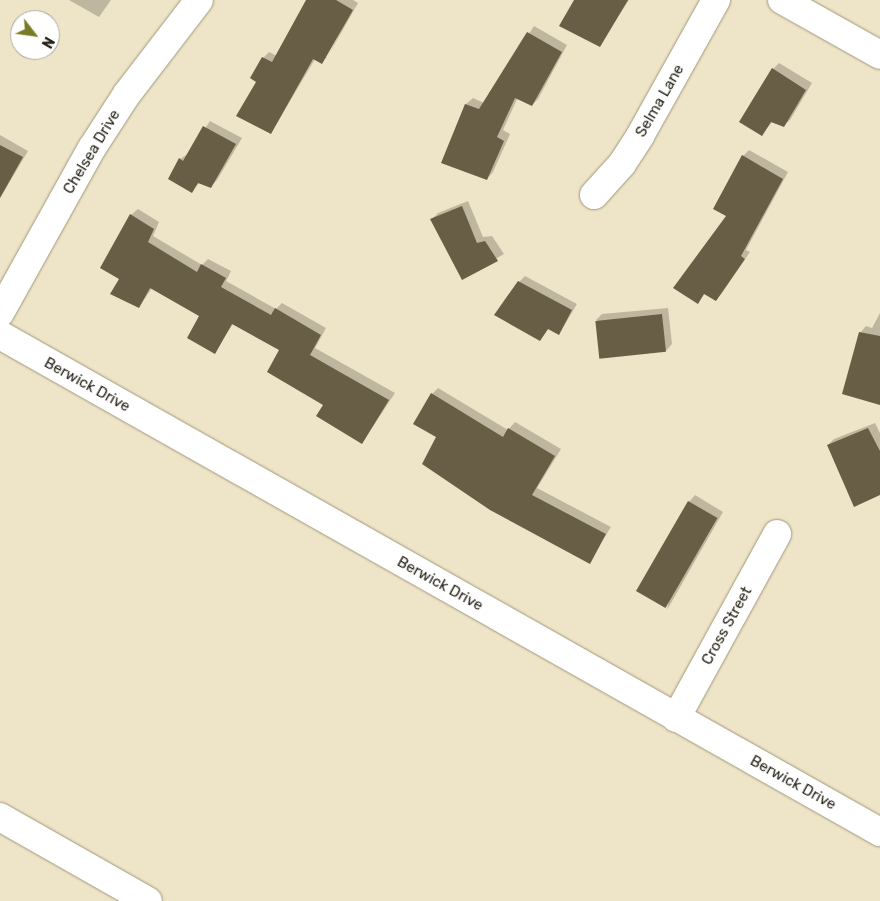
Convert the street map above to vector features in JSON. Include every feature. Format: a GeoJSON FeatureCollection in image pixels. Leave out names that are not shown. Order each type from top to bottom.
{"type":"FeatureCollection","features":[{"type":"Feature","properties":{"kind":"street","name":"Chelsea Drive"},"geometry":{"type":"LineString","coordinates":[[0,313],[92,148],[127,94],[199,0]]}},
{"type":"Feature","properties":{"kind":"street","name":"Selma Lane"},"geometry":{"type":"LineString","coordinates":[[594,195],[622,164],[640,136],[716,0]]}},
{"type":"Feature","properties":{"kind":"street"},"geometry":{"type":"LineString","coordinates":[[782,0],[880,55]]}},
{"type":"Feature","properties":{"kind":"street","name":"Berwick Drive"},"geometry":{"type":"LineString","coordinates":[[0,335],[880,832]]}},
{"type":"Feature","properties":{"kind":"street","name":"Cross Street"},"geometry":{"type":"LineString","coordinates":[[676,718],[777,534]]}},
{"type":"Feature","properties":{"kind":"street"},"geometry":{"type":"LineString","coordinates":[[0,817],[148,901]]}},
{"type":"Feature","properties":{"kind":"building"},"geometry":{"type":"Polygon","coordinates":[[[306,0],[336,0],[353,10],[322,64],[313,59],[271,134],[236,116],[256,82],[250,78],[262,57],[272,62],[306,0]]]}},
{"type":"Feature","properties":{"kind":"building"},"geometry":{"type":"Polygon","coordinates":[[[574,0],[628,0],[600,47],[559,26],[574,0]]]}},
{"type":"Feature","properties":{"kind":"building"},"geometry":{"type":"Polygon","coordinates":[[[527,32],[562,52],[532,106],[515,98],[497,137],[504,141],[487,180],[441,163],[465,104],[479,109],[527,32]]]}},
{"type":"Feature","properties":{"kind":"building"},"geometry":{"type":"Polygon","coordinates":[[[772,68],[806,90],[784,127],[771,122],[762,136],[739,122],[772,68]]]}},
{"type":"Feature","properties":{"kind":"building"},"geometry":{"type":"Polygon","coordinates":[[[203,126],[236,144],[211,188],[198,183],[192,193],[168,179],[179,158],[183,161],[203,126]]]}},
{"type":"Feature","properties":{"kind":"building"},"geometry":{"type":"Polygon","coordinates":[[[0,145],[23,157],[0,198],[0,145]]]}},
{"type":"Feature","properties":{"kind":"building"},"geometry":{"type":"Polygon","coordinates":[[[742,155],[783,179],[741,256],[745,259],[716,301],[704,294],[698,304],[673,288],[726,216],[713,209],[742,155]]]}},
{"type":"Feature","properties":{"kind":"building"},"geometry":{"type":"Polygon","coordinates":[[[462,206],[477,243],[485,241],[498,261],[462,280],[430,219],[462,206]]]}},
{"type":"Feature","properties":{"kind":"building"},"geometry":{"type":"Polygon","coordinates":[[[130,214],[154,229],[148,242],[197,272],[201,264],[226,278],[221,287],[271,315],[275,308],[321,335],[310,355],[389,400],[362,444],[316,416],[323,405],[267,372],[279,350],[232,324],[215,354],[187,338],[199,316],[150,288],[139,308],[110,294],[119,279],[100,268],[130,214]]]}},
{"type":"Feature","properties":{"kind":"building"},"geometry":{"type":"Polygon","coordinates":[[[518,281],[572,310],[559,335],[548,329],[540,341],[494,315],[518,281]]]}},
{"type":"Feature","properties":{"kind":"building"},"geometry":{"type":"Polygon","coordinates":[[[662,314],[666,352],[599,359],[595,321],[662,314]]]}},
{"type":"Feature","properties":{"kind":"building"},"geometry":{"type":"Polygon","coordinates":[[[859,332],[880,336],[880,405],[842,394],[859,332]]]}},
{"type":"Feature","properties":{"kind":"building"},"geometry":{"type":"Polygon","coordinates":[[[431,393],[503,437],[508,428],[555,456],[532,495],[606,534],[590,564],[490,510],[422,464],[436,437],[413,424],[431,393]]]}},
{"type":"Feature","properties":{"kind":"building"},"geometry":{"type":"Polygon","coordinates":[[[868,428],[880,451],[880,495],[854,507],[827,445],[868,428]]]}},
{"type":"Feature","properties":{"kind":"building"},"geometry":{"type":"Polygon","coordinates":[[[688,501],[717,518],[665,608],[636,591],[688,501]]]}}]}
